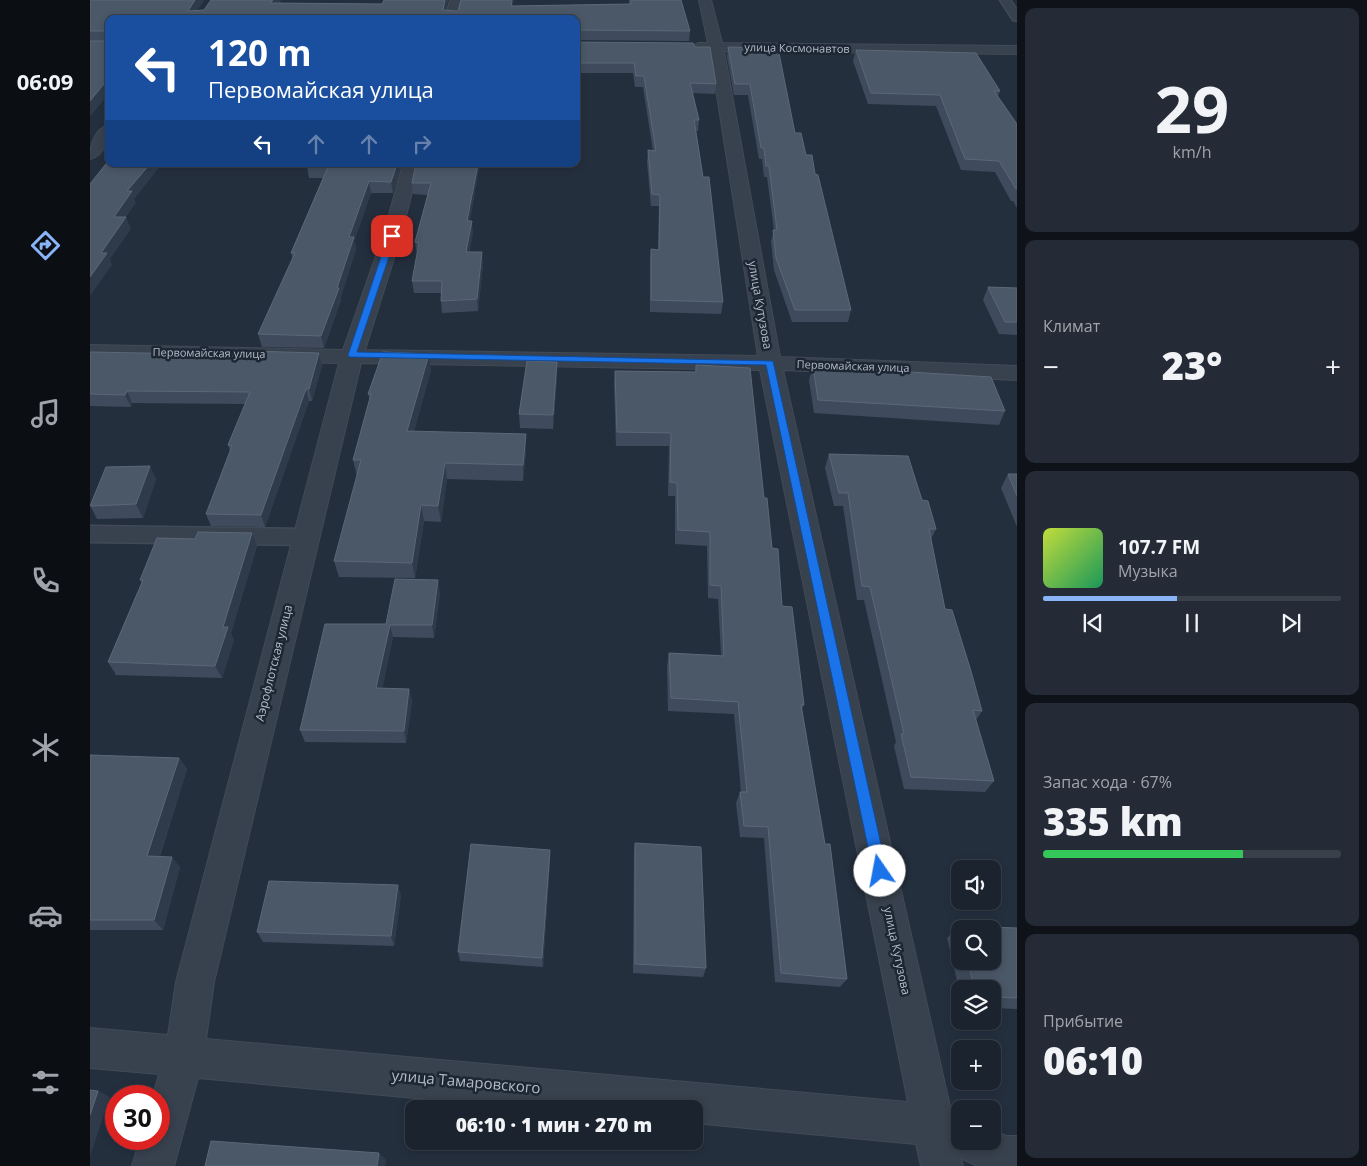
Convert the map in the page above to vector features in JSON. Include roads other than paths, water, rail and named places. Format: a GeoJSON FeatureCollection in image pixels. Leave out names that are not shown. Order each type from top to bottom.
{"type":"FeatureCollection","features":[{"type":"Feature","properties":{"kind":"street"},"geometry":{"type":"LineString","coordinates":[[452,15],[456,0]]}},
{"type":"Feature","properties":{"kind":"street","name":"улица Кутузова"},"geometry":{"type":"LineString","coordinates":[[705,0],[716,47],[770,363],[947,1131],[942,1166]]}},
{"type":"Feature","properties":{"kind":"street","name":"улица Космонавтов"},"geometry":{"type":"LineString","coordinates":[[686,47],[1016,51]]}},
{"type":"Feature","properties":{"kind":"street"},"geometry":{"type":"LineString","coordinates":[[90,154],[105,135]]}},
{"type":"Feature","properties":{"kind":"street","name":"Аэрофлотская улица"},"geometry":{"type":"LineString","coordinates":[[153,1166],[184,1057],[195,982],[352,355],[392,236],[410,167]]}},
{"type":"Feature","properties":{"kind":"street","name":"Первомайская улица"},"geometry":{"type":"LineString","coordinates":[[90,352],[770,363],[1017,373]]}},
{"type":"Feature","properties":{"kind":"street","name":"улица Тамаровского"},"geometry":{"type":"LineString","coordinates":[[90,1048],[947,1131]]}},
{"type":"Feature","properties":{"kind":"street"},"geometry":{"type":"LineString","coordinates":[[990,1150],[1004,1157],[1017,1157]]}},
{"type":"Feature","properties":{"kind":"lane"},"geometry":{"type":"LineString","coordinates":[[1005,0],[1017,18]]}},
{"type":"Feature","properties":{"kind":"lane"},"geometry":{"type":"LineString","coordinates":[[90,534],[306,536]]}}]}
